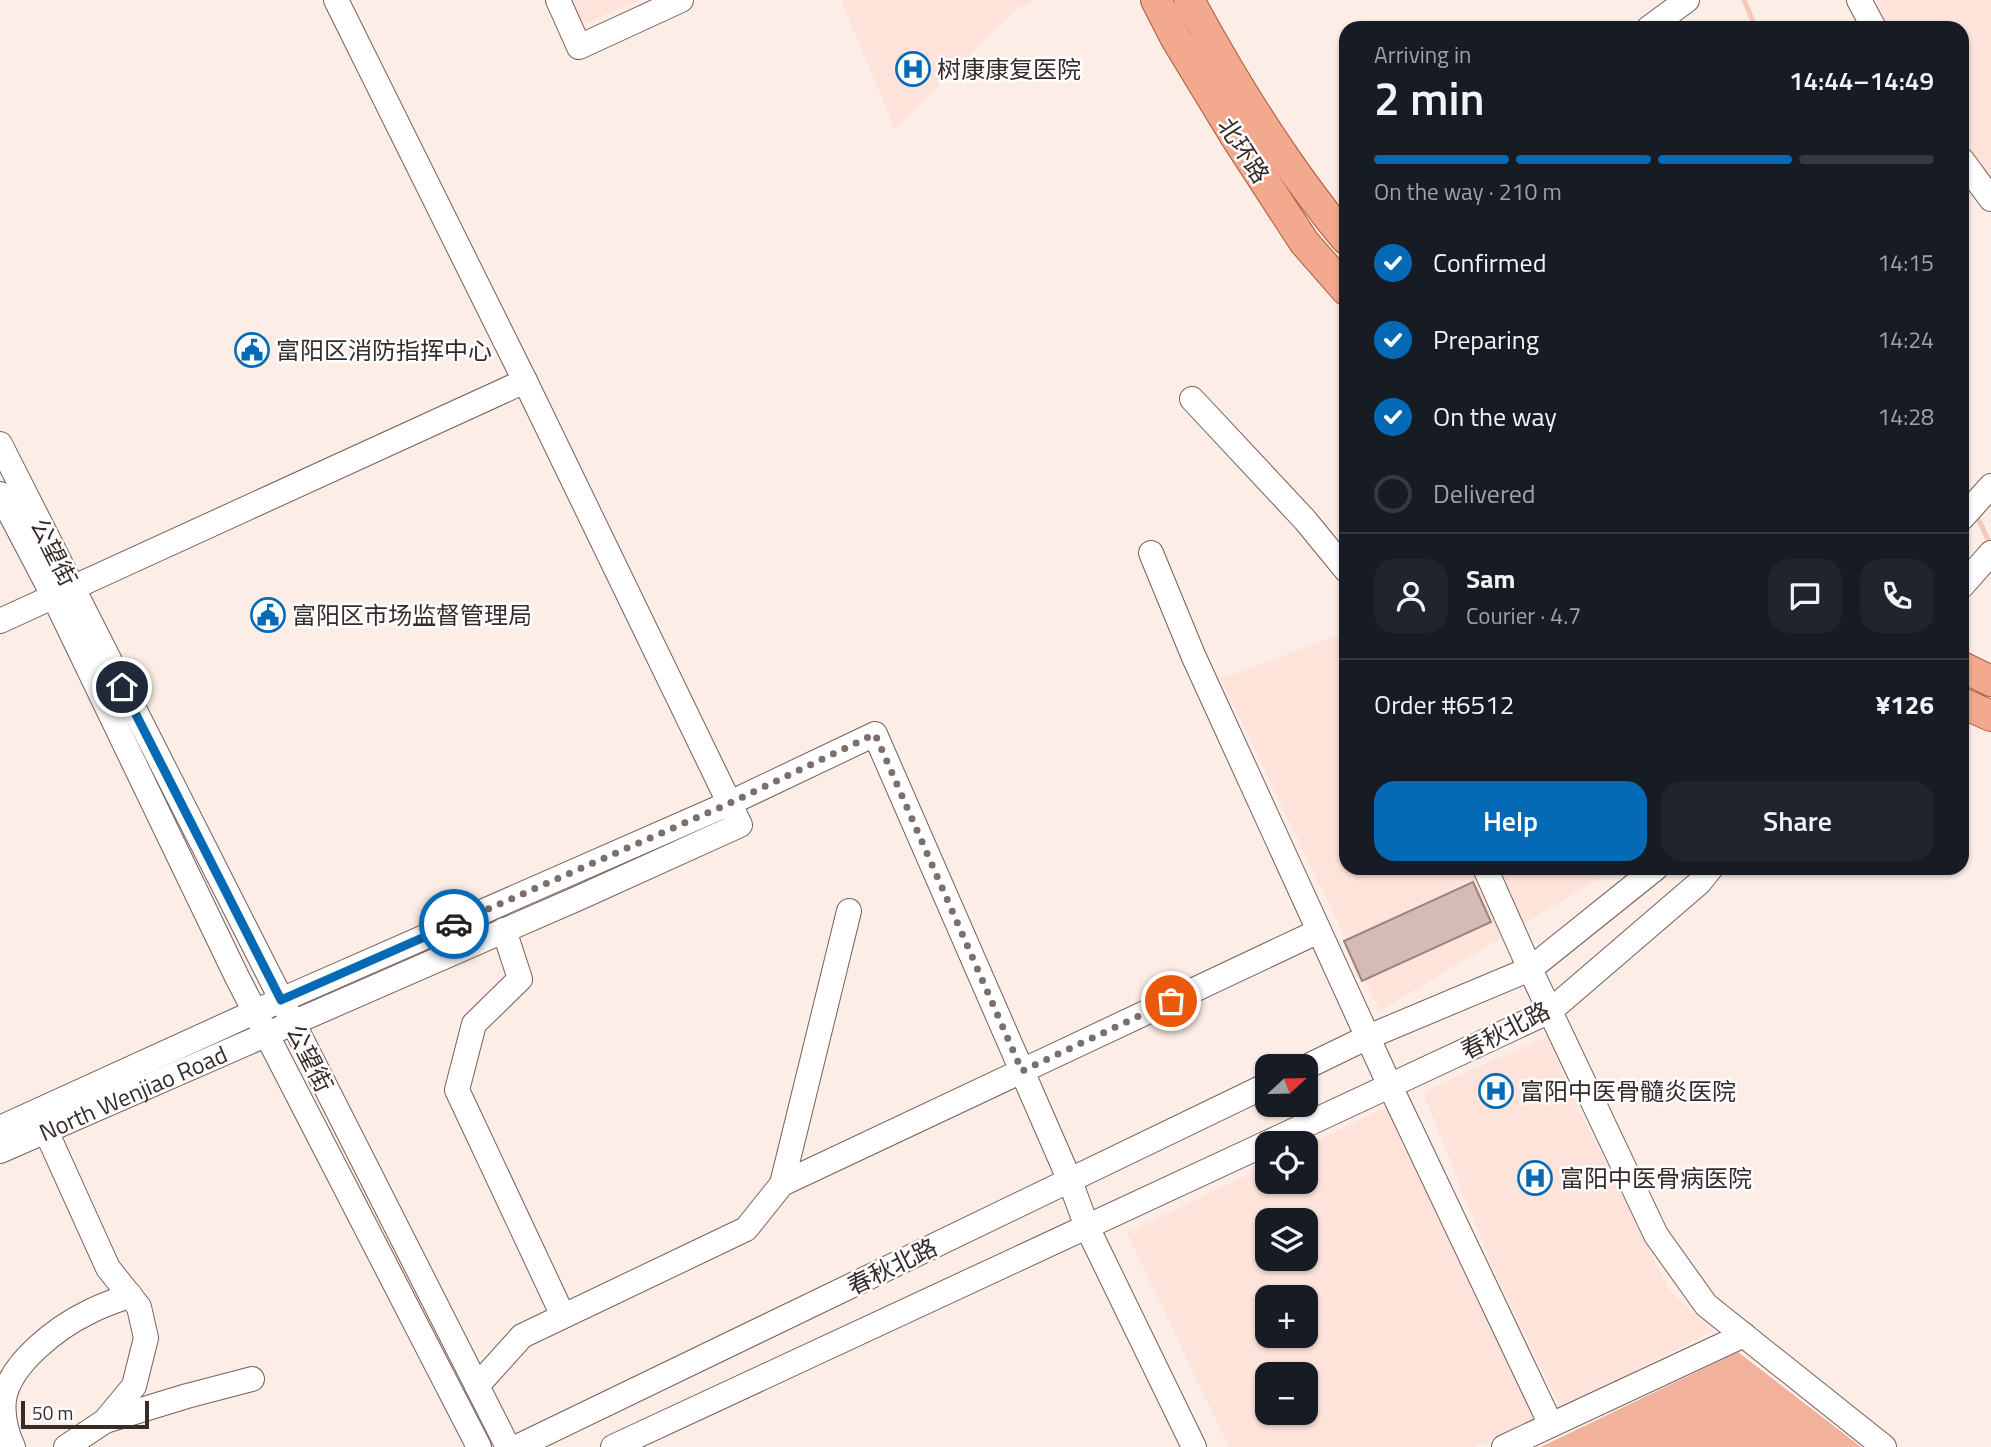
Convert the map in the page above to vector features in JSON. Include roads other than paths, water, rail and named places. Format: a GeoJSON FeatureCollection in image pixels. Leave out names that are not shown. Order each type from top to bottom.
{"type":"FeatureCollection","features":[{"type":"Feature","properties":{"kind":"main road","name":"北环路"},"geometry":{"type":"LineString","coordinates":[[1156,0],[1176,39],[1267,186],[1304,242],[1339,282]]}},
{"type":"Feature","properties":{"kind":"main road","name":"北环路"},"geometry":{"type":"LineString","coordinates":[[1189,0],[1218,54],[1270,135],[1322,211],[1339,231]]}},
{"type":"Feature","properties":{"kind":"main road"},"geometry":{"type":"LineString","coordinates":[[1969,670],[1991,681]]}},
{"type":"Feature","properties":{"kind":"main road"},"geometry":{"type":"LineString","coordinates":[[1969,706],[1991,716]]}},
{"type":"Feature","properties":{"kind":"street"},"geometry":{"type":"LineString","coordinates":[[336,0],[735,814],[875,734],[1070,1181],[1087,1227],[1194,1447]]}},
{"type":"Feature","properties":{"kind":"street"},"geometry":{"type":"LineString","coordinates":[[558,0],[579,47],[681,0]]}},
{"type":"Feature","properties":{"kind":"street"},"geometry":{"type":"LineString","coordinates":[[1658,21],[1687,0]]}},
{"type":"Feature","properties":{"kind":"street"},"geometry":{"type":"LineString","coordinates":[[1859,0],[1870,21]]}},
{"type":"Feature","properties":{"kind":"street"},"geometry":{"type":"LineString","coordinates":[[1969,169],[1991,199]]}},
{"type":"Feature","properties":{"kind":"street"},"geometry":{"type":"LineString","coordinates":[[0,621],[525,381]]}},
{"type":"Feature","properties":{"kind":"street"},"geometry":{"type":"LineString","coordinates":[[1192,399],[1305,520],[1339,561]]}},
{"type":"Feature","properties":{"kind":"street","name":"公望街"},"geometry":{"type":"LineString","coordinates":[[0,444],[63,593],[255,1012],[479,1447]]}},
{"type":"Feature","properties":{"kind":"street"},"geometry":{"type":"LineString","coordinates":[[1969,511],[1991,486]]}},
{"type":"Feature","properties":{"kind":"street","name":"公望街"},"geometry":{"type":"LineString","coordinates":[[0,494],[63,593],[281,1000],[508,1447]]}},
{"type":"Feature","properties":{"kind":"street"},"geometry":{"type":"LineString","coordinates":[[1969,578],[1991,553]]}},
{"type":"Feature","properties":{"kind":"street"},"geometry":{"type":"LineString","coordinates":[[1151,554],[1193,654],[1367,1037],[1551,1425]]}},
{"type":"Feature","properties":{"kind":"street","name":"North Wenjiao Road"},"geometry":{"type":"LineString","coordinates":[[0,1151],[505,930],[735,814]]}},
{"type":"Feature","properties":{"kind":"street","name":"North Wenjiao Road"},"geometry":{"type":"LineString","coordinates":[[0,1128],[281,1000],[735,814]]}},
{"type":"Feature","properties":{"kind":"street"},"geometry":{"type":"LineString","coordinates":[[1488,875],[1656,1235],[1706,1305],[1884,1447]]}},
{"type":"Feature","properties":{"kind":"street","name":"春秋北路"},"geometry":{"type":"LineString","coordinates":[[1318,1061],[1367,1037],[1530,969],[1647,875]]}},
{"type":"Feature","properties":{"kind":"street","name":"春秋北路"},"geometry":{"type":"LineString","coordinates":[[1293,1131],[1550,1011],[1705,875]]}},
{"type":"Feature","properties":{"kind":"street"},"geometry":{"type":"LineString","coordinates":[[477,1386],[522,1336],[746,1229],[782,1184],[849,911]]}},
{"type":"Feature","properties":{"kind":"street"},"geometry":{"type":"LineString","coordinates":[[505,930],[520,979],[474,1024],[457,1090],[563,1316]]}},
{"type":"Feature","properties":{"kind":"street"},"geometry":{"type":"LineString","coordinates":[[782,1184],[1320,931]]}},
{"type":"Feature","properties":{"kind":"street","name":"春秋北路"},"geometry":{"type":"LineString","coordinates":[[517,1447],[1255,1091]]}},
{"type":"Feature","properties":{"kind":"street"},"geometry":{"type":"LineString","coordinates":[[46,1131],[108,1268],[139,1307],[146,1338],[134,1386],[105,1421]]}},
{"type":"Feature","properties":{"kind":"street","name":"春秋北路"},"geometry":{"type":"LineString","coordinates":[[613,1447],[1255,1149]]}},
{"type":"Feature","properties":{"kind":"street"},"geometry":{"type":"LineString","coordinates":[[13,1447],[4,1422],[4,1398],[16,1371],[52,1334],[89,1312],[130,1295]]}},
{"type":"Feature","properties":{"kind":"street"},"geometry":{"type":"LineString","coordinates":[[1504,1447],[1744,1335]]}},
{"type":"Feature","properties":{"kind":"street"},"geometry":{"type":"LineString","coordinates":[[66,1447],[105,1421],[187,1395],[252,1379]]}},
{"type":"Feature","properties":{"kind":"waterway"},"geometry":{"type":"LineString","coordinates":[[1744,0],[1753,21]]}},
{"type":"Feature","properties":{"kind":"waterway"},"geometry":{"type":"LineString","coordinates":[[1976,514],[1991,546]]}},
{"type":"Feature","properties":{"kind":"place","name":"树康康复医院"},"geometry":{"type":"Point","coordinates":[913,69]}},
{"type":"Feature","properties":{"kind":"place","name":"富阳区消防指挥中心"},"geometry":{"type":"Point","coordinates":[252,350]}},
{"type":"Feature","properties":{"kind":"place","name":"富阳区市场监督管理局"},"geometry":{"type":"Point","coordinates":[268,615]}},
{"type":"Feature","properties":{"kind":"place","name":"富阳中医骨髓炎医院"},"geometry":{"type":"Point","coordinates":[1496,1091]}},
{"type":"Feature","properties":{"kind":"place","name":"富阳中医骨病医院"},"geometry":{"type":"Point","coordinates":[1535,1178]}}]}
